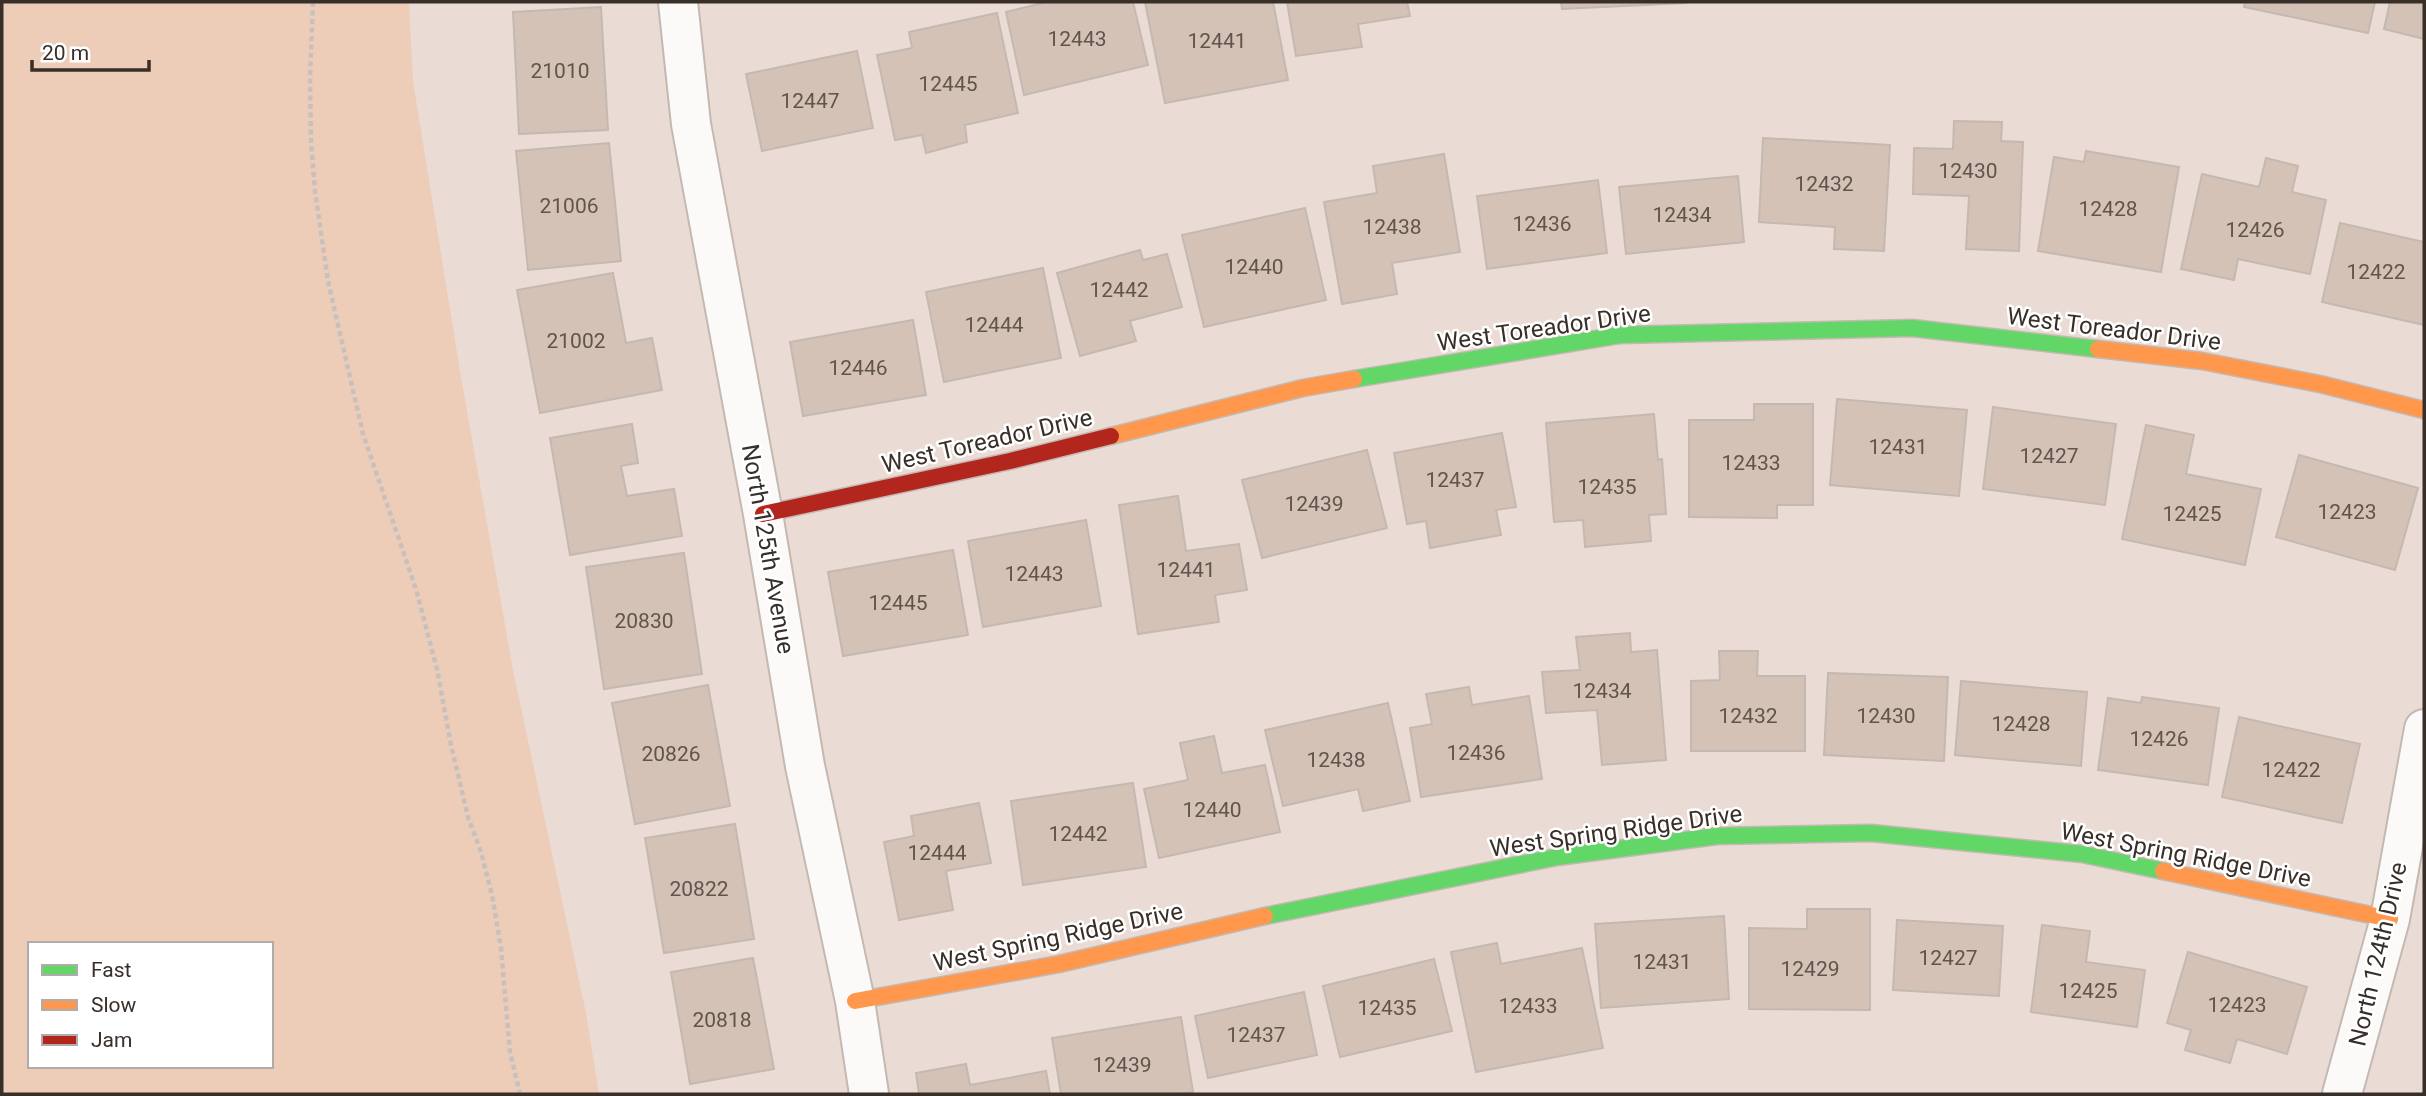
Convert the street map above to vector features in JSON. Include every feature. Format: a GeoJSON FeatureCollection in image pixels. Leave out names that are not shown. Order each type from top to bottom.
{"type":"FeatureCollection","features":[{"type":"Feature","properties":{"kind":"street","name":"North 125th Avenue"},"geometry":{"type":"LineString","coordinates":[[683,3],[691,124],[805,766],[855,1000],[869,1094]]}},
{"type":"Feature","properties":{"kind":"street","name":"West Toreador Drive"},"geometry":{"type":"LineString","coordinates":[[762,514],[1010,461],[1303,388],[1620,335],[1912,328],[2202,361],[2319,384],[2424,410]]}},
{"type":"Feature","properties":{"kind":"street","name":"North 124th Drive"},"geometry":{"type":"LineString","coordinates":[[2342,1094],[2390,919],[2424,729]]}},
{"type":"Feature","properties":{"kind":"street","name":"West Spring Ridge Drive"},"geometry":{"type":"LineString","coordinates":[[855,1000],[1059,964],[1315,904],[1557,857],[1717,836],[1871,834],[2082,854],[2390,919]]}},
{"type":"Feature","properties":{"kind":"path"},"geometry":{"type":"LineString","coordinates":[[313,2],[311,142],[328,281],[363,434],[416,589],[437,669],[468,817],[481,852],[492,895],[501,948],[510,1052],[520,1094]]}},
{"type":"Feature","properties":{"kind":"shaded area"},"geometry":{"type":"Polygon","coordinates":[[[2,2],[409,2],[413,81],[461,377],[513,670],[586,1013],[599,1094],[2,1094],[2,2]]]}},
{"type":"Feature","properties":{"kind":"building"},"geometry":{"type":"Polygon","coordinates":[[[1047,2],[1133,2],[1148,65],[1024,95],[1006,12],[1047,2]]]}},
{"type":"Feature","properties":{"kind":"building"},"geometry":{"type":"Polygon","coordinates":[[[1145,2],[1273,2],[1288,80],[1165,103],[1145,2]]]}},
{"type":"Feature","properties":{"kind":"building"},"geometry":{"type":"Polygon","coordinates":[[[1287,2],[1407,2],[1410,16],[1358,24],[1362,47],[1296,56],[1287,2]]]}},
{"type":"Feature","properties":{"kind":"building"},"geometry":{"type":"Polygon","coordinates":[[[1561,2],[1686,2],[1686,3],[1562,9],[1561,2]]]}},
{"type":"Feature","properties":{"kind":"building"},"geometry":{"type":"Polygon","coordinates":[[[2245,2],[2375,2],[2368,33],[2244,7],[2245,2]]]}},
{"type":"Feature","properties":{"kind":"building"},"geometry":{"type":"Polygon","coordinates":[[[2390,2],[2424,2],[2424,39],[2384,29],[2390,2]]]}},
{"type":"Feature","properties":{"kind":"building"},"geometry":{"type":"Polygon","coordinates":[[[601,7],[608,130],[519,134],[513,12],[601,7]]]}},
{"type":"Feature","properties":{"kind":"building"},"geometry":{"type":"Polygon","coordinates":[[[997,13],[1018,113],[965,125],[967,142],[926,153],[922,135],[895,140],[877,55],[912,48],[909,32],[997,13]]]}},
{"type":"Feature","properties":{"kind":"building"},"geometry":{"type":"Polygon","coordinates":[[[857,51],[873,128],[762,151],[746,74],[857,51]]]}},
{"type":"Feature","properties":{"kind":"building"},"geometry":{"type":"Polygon","coordinates":[[[1954,121],[2002,122],[2001,141],[2023,142],[2019,251],[1966,249],[1969,196],[1913,194],[1914,148],[1953,149],[1954,121]]]}},
{"type":"Feature","properties":{"kind":"building"},"geometry":{"type":"Polygon","coordinates":[[[1763,138],[1890,145],[1884,251],[1834,249],[1835,227],[1759,222],[1763,138]]]}},
{"type":"Feature","properties":{"kind":"building"},"geometry":{"type":"Polygon","coordinates":[[[609,143],[621,261],[528,270],[516,151],[609,143]]]}},
{"type":"Feature","properties":{"kind":"building"},"geometry":{"type":"Polygon","coordinates":[[[2086,151],[2179,167],[2161,272],[2038,251],[2054,157],[2084,162],[2086,151]]]}},
{"type":"Feature","properties":{"kind":"building"},"geometry":{"type":"Polygon","coordinates":[[[1444,154],[1460,252],[1392,263],[1397,294],[1342,304],[1324,202],[1377,193],[1373,166],[1444,154]]]}},
{"type":"Feature","properties":{"kind":"building"},"geometry":{"type":"Polygon","coordinates":[[[2266,158],[2298,166],[2292,192],[2326,200],[2310,274],[2238,259],[2234,280],[2181,269],[2202,174],[2259,187],[2266,158]]]}},
{"type":"Feature","properties":{"kind":"building"},"geometry":{"type":"Polygon","coordinates":[[[1738,176],[1744,242],[1626,254],[1619,187],[1738,176]]]}},
{"type":"Feature","properties":{"kind":"building"},"geometry":{"type":"Polygon","coordinates":[[[1598,180],[1607,253],[1487,269],[1477,196],[1598,180]]]}},
{"type":"Feature","properties":{"kind":"building"},"geometry":{"type":"Polygon","coordinates":[[[1305,208],[1326,300],[1204,327],[1182,235],[1305,208]]]}},
{"type":"Feature","properties":{"kind":"building"},"geometry":{"type":"Polygon","coordinates":[[[2340,223],[2424,242],[2424,325],[2322,302],[2340,223]]]}},
{"type":"Feature","properties":{"kind":"building"},"geometry":{"type":"Polygon","coordinates":[[[1140,250],[1143,260],[1167,254],[1182,307],[1130,321],[1136,341],[1080,356],[1057,273],[1140,250]]]}},
{"type":"Feature","properties":{"kind":"building"},"geometry":{"type":"Polygon","coordinates":[[[1043,268],[1061,358],[944,382],[926,292],[1043,268]]]}},
{"type":"Feature","properties":{"kind":"building"},"geometry":{"type":"Polygon","coordinates":[[[613,273],[626,343],[652,338],[662,390],[540,413],[517,290],[613,273]]]}},
{"type":"Feature","properties":{"kind":"building"},"geometry":{"type":"Polygon","coordinates":[[[913,320],[926,395],[803,416],[790,342],[913,320]]]}},
{"type":"Feature","properties":{"kind":"building"},"geometry":{"type":"Polygon","coordinates":[[[1837,399],[1967,410],[1959,496],[1830,485],[1837,399]]]}},
{"type":"Feature","properties":{"kind":"building"},"geometry":{"type":"Polygon","coordinates":[[[1754,404],[1813,404],[1813,505],[1777,505],[1777,518],[1689,517],[1689,420],[1754,420],[1754,404]]]}},
{"type":"Feature","properties":{"kind":"building"},"geometry":{"type":"Polygon","coordinates":[[[1993,407],[2116,424],[2105,505],[1983,489],[1993,407]]]}},
{"type":"Feature","properties":{"kind":"building"},"geometry":{"type":"Polygon","coordinates":[[[1654,414],[1658,460],[1662,459],[1666,514],[1649,515],[1651,541],[1585,547],[1583,520],[1554,522],[1546,423],[1654,414]]]}},
{"type":"Feature","properties":{"kind":"building"},"geometry":{"type":"Polygon","coordinates":[[[632,424],[638,463],[621,466],[627,496],[674,489],[682,536],[570,555],[550,438],[632,424]]]}},
{"type":"Feature","properties":{"kind":"building"},"geometry":{"type":"Polygon","coordinates":[[[2146,425],[2194,435],[2186,474],[2261,489],[2245,565],[2122,539],[2146,425]]]}},
{"type":"Feature","properties":{"kind":"building"},"geometry":{"type":"Polygon","coordinates":[[[1502,433],[1516,507],[1496,510],[1501,535],[1430,548],[1426,521],[1407,524],[1394,453],[1502,433]]]}},
{"type":"Feature","properties":{"kind":"building"},"geometry":{"type":"Polygon","coordinates":[[[1367,450],[1387,528],[1262,558],[1242,480],[1367,450]]]}},
{"type":"Feature","properties":{"kind":"building"},"geometry":{"type":"Polygon","coordinates":[[[2299,455],[2418,488],[2395,570],[2276,537],[2299,455]]]}},
{"type":"Feature","properties":{"kind":"building"},"geometry":{"type":"Polygon","coordinates":[[[1178,496],[1186,551],[1239,544],[1247,590],[1215,595],[1219,622],[1138,634],[1119,505],[1178,496]]]}},
{"type":"Feature","properties":{"kind":"building"},"geometry":{"type":"Polygon","coordinates":[[[1086,520],[1101,606],[983,627],[968,541],[1086,520]]]}},
{"type":"Feature","properties":{"kind":"building"},"geometry":{"type":"Polygon","coordinates":[[[953,550],[968,635],[843,656],[828,572],[953,550]]]}},
{"type":"Feature","properties":{"kind":"building"},"geometry":{"type":"Polygon","coordinates":[[[684,553],[702,674],[604,689],[586,567],[684,553]]]}},
{"type":"Feature","properties":{"kind":"building"},"geometry":{"type":"Polygon","coordinates":[[[1630,633],[1631,652],[1657,650],[1666,760],[1602,765],[1597,710],[1546,713],[1542,672],[1580,670],[1576,637],[1630,633]]]}},
{"type":"Feature","properties":{"kind":"building"},"geometry":{"type":"Polygon","coordinates":[[[1719,651],[1758,651],[1757,676],[1805,676],[1805,751],[1691,751],[1691,681],[1720,680],[1719,651]]]}},
{"type":"Feature","properties":{"kind":"building"},"geometry":{"type":"Polygon","coordinates":[[[1828,673],[1948,677],[1944,761],[1824,755],[1828,673]]]}},
{"type":"Feature","properties":{"kind":"building"},"geometry":{"type":"Polygon","coordinates":[[[1961,681],[2087,692],[2081,766],[1955,755],[1961,681]]]}},
{"type":"Feature","properties":{"kind":"building"},"geometry":{"type":"Polygon","coordinates":[[[708,685],[730,806],[635,824],[612,703],[708,685]]]}},
{"type":"Feature","properties":{"kind":"building"},"geometry":{"type":"Polygon","coordinates":[[[1469,687],[1472,705],[1529,696],[1542,779],[1421,797],[1410,728],[1432,724],[1426,694],[1469,687]]]}},
{"type":"Feature","properties":{"kind":"building"},"geometry":{"type":"Polygon","coordinates":[[[2142,697],[2219,708],[2208,785],[2098,770],[2108,698],[2141,703],[2142,697]]]}},
{"type":"Feature","properties":{"kind":"building"},"geometry":{"type":"Polygon","coordinates":[[[1388,703],[1410,801],[1363,811],[1358,789],[1283,806],[1265,730],[1388,703]]]}},
{"type":"Feature","properties":{"kind":"building"},"geometry":{"type":"Polygon","coordinates":[[[2239,717],[2360,744],[2342,823],[2222,797],[2239,717]]]}},
{"type":"Feature","properties":{"kind":"building"},"geometry":{"type":"Polygon","coordinates":[[[1214,736],[1222,773],[1265,765],[1280,832],[1159,858],[1144,789],[1188,780],[1180,743],[1214,736]]]}},
{"type":"Feature","properties":{"kind":"building"},"geometry":{"type":"Polygon","coordinates":[[[1133,783],[1146,867],[1023,885],[1011,801],[1133,783]]]}},
{"type":"Feature","properties":{"kind":"building"},"geometry":{"type":"Polygon","coordinates":[[[979,803],[991,863],[946,871],[953,910],[899,920],[884,842],[914,836],[911,816],[979,803]]]}},
{"type":"Feature","properties":{"kind":"building"},"geometry":{"type":"Polygon","coordinates":[[[735,824],[754,939],[664,953],[645,838],[735,824]]]}},
{"type":"Feature","properties":{"kind":"building"},"geometry":{"type":"Polygon","coordinates":[[[1807,909],[1870,909],[1870,1010],[1749,1009],[1749,928],[1807,929],[1807,909]]]}},
{"type":"Feature","properties":{"kind":"building"},"geometry":{"type":"Polygon","coordinates":[[[1724,916],[1729,999],[1601,1008],[1595,924],[1724,916]]]}},
{"type":"Feature","properties":{"kind":"building"},"geometry":{"type":"Polygon","coordinates":[[[1897,920],[2003,926],[1999,996],[1893,990],[1897,920]]]}},
{"type":"Feature","properties":{"kind":"building"},"geometry":{"type":"Polygon","coordinates":[[[2042,925],[2090,931],[2086,962],[2145,970],[2137,1027],[2031,1012],[2042,925]]]}},
{"type":"Feature","properties":{"kind":"building"},"geometry":{"type":"Polygon","coordinates":[[[1497,943],[1501,964],[1582,948],[1603,1048],[1476,1072],[1451,952],[1497,943]]]}},
{"type":"Feature","properties":{"kind":"building"},"geometry":{"type":"Polygon","coordinates":[[[2188,952],[2307,987],[2287,1054],[2237,1039],[2230,1063],[2185,1050],[2191,1030],[2167,1023],[2188,952]]]}},
{"type":"Feature","properties":{"kind":"building"},"geometry":{"type":"Polygon","coordinates":[[[753,958],[774,1069],[690,1084],[671,972],[753,958]]]}},
{"type":"Feature","properties":{"kind":"building"},"geometry":{"type":"Polygon","coordinates":[[[1434,959],[1452,1031],[1340,1057],[1323,986],[1434,959]]]}},
{"type":"Feature","properties":{"kind":"building"},"geometry":{"type":"Polygon","coordinates":[[[1304,992],[1317,1055],[1208,1078],[1195,1016],[1304,992]]]}},
{"type":"Feature","properties":{"kind":"building"},"geometry":{"type":"Polygon","coordinates":[[[1181,1017],[1193,1092],[1061,1094],[1052,1038],[1181,1017]]]}},
{"type":"Feature","properties":{"kind":"building"},"geometry":{"type":"Polygon","coordinates":[[[966,1064],[970,1085],[1046,1071],[1050,1094],[919,1094],[916,1073],[966,1064]]]}},
{"type":"Feature","properties":{"kind":"traffic: fast"},"geometry":{"type":"LineString","coordinates":[[1354,379],[1620,335],[1912,328],[2098,349]]}},
{"type":"Feature","properties":{"kind":"traffic: fast"},"geometry":{"type":"LineString","coordinates":[[1265,916],[1557,857],[1717,836],[1871,833],[2082,854],[2163,871]]}},
{"type":"Feature","properties":{"kind":"traffic: slow"},"geometry":{"type":"LineString","coordinates":[[2098,349],[2202,361],[2320,384],[2424,410]]}},
{"type":"Feature","properties":{"kind":"traffic: slow"},"geometry":{"type":"LineString","coordinates":[[1111,436],[1303,388],[1354,379]]}},
{"type":"Feature","properties":{"kind":"traffic: slow"},"geometry":{"type":"LineString","coordinates":[[2163,871],[2390,919]]}},
{"type":"Feature","properties":{"kind":"traffic: slow"},"geometry":{"type":"LineString","coordinates":[[855,1001],[1059,964],[1265,916]]}},
{"type":"Feature","properties":{"kind":"traffic: jam"},"geometry":{"type":"LineString","coordinates":[[763,514],[1010,461],[1111,436]]}}]}
